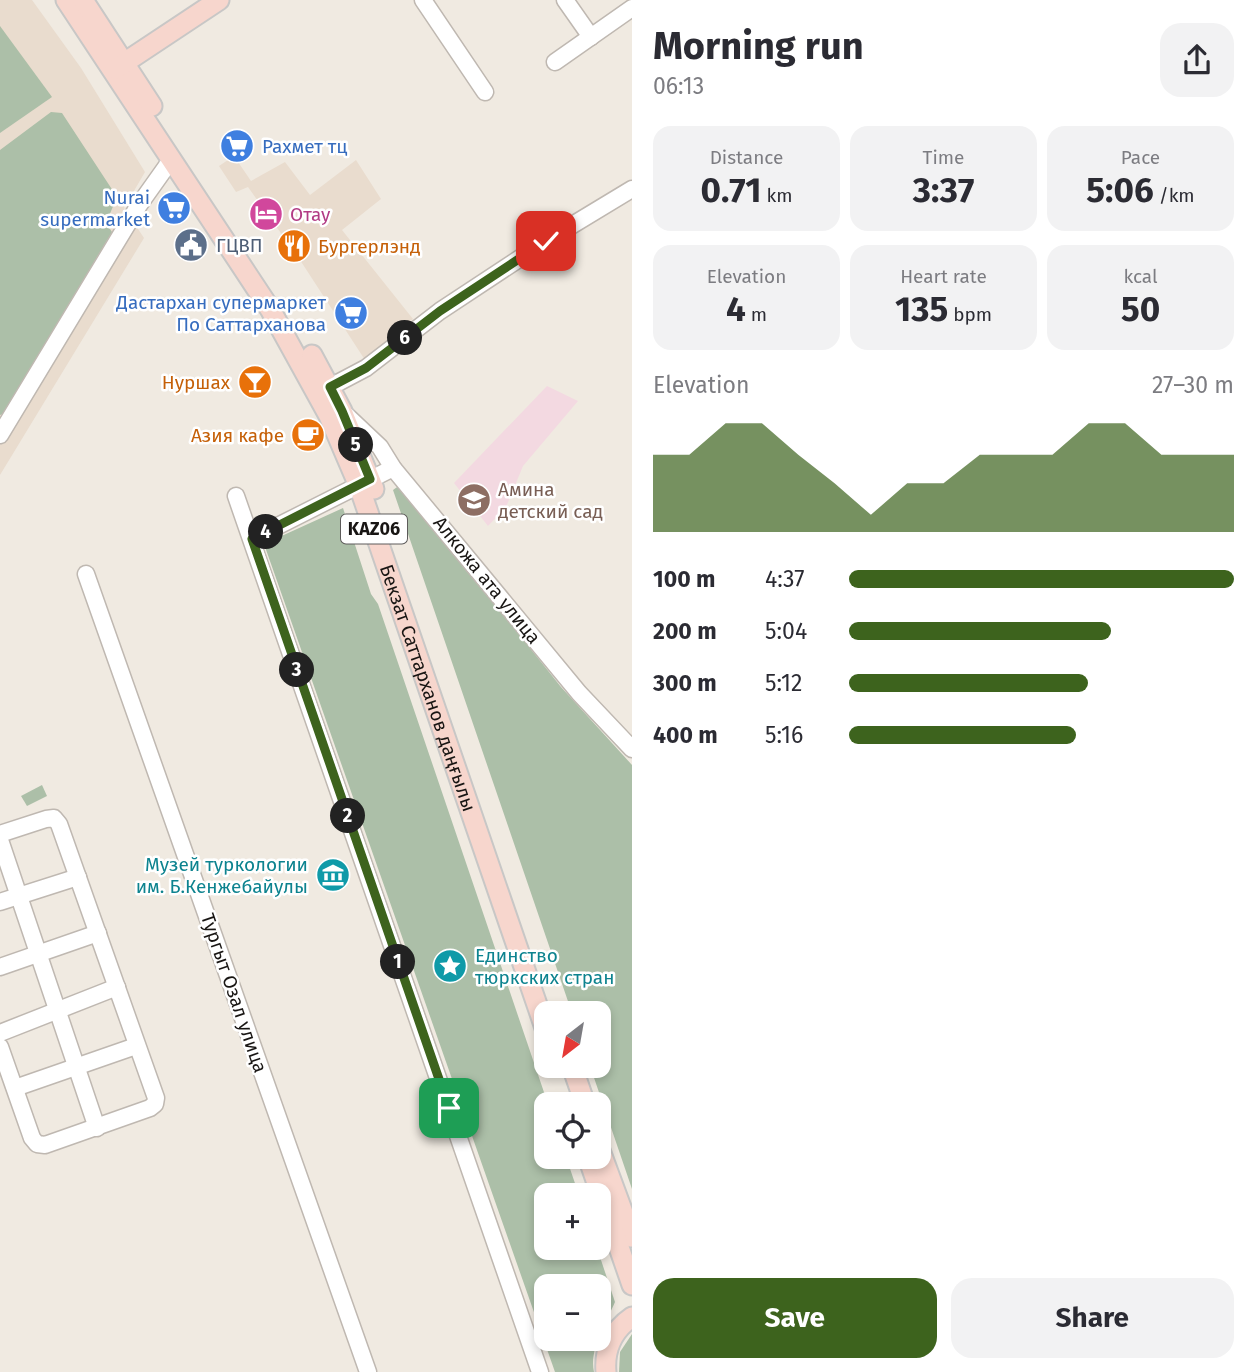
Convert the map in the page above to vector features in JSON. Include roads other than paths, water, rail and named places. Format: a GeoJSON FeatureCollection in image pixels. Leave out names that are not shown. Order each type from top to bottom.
{"type":"FeatureCollection","features":[{"type":"Feature","properties":{"kind":"main road","name":"Бекзат Саттарханов даңғылы"},"geometry":{"type":"LineString","coordinates":[[66,0],[120,66],[214,197],[281,302],[342,411],[536,1001]]}},
{"type":"Feature","properties":{"kind":"main road","name":"Бекзат Саттарханов даңғылы"},"geometry":{"type":"LineString","coordinates":[[83,0],[171,160],[203,204],[270,309],[365,482],[550,1001]]}},
{"type":"Feature","properties":{"kind":"main road"},"geometry":{"type":"LineString","coordinates":[[120,66],[217,0]]}},
{"type":"Feature","properties":{"kind":"main road"},"geometry":{"type":"LineString","coordinates":[[592,1169],[632,1285]]}},
{"type":"Feature","properties":{"kind":"main road"},"geometry":{"type":"LineString","coordinates":[[607,1169],[632,1237]]}},
{"type":"Feature","properties":{"kind":"main road"},"geometry":{"type":"LineString","coordinates":[[606,1372],[609,1345],[619,1328],[632,1317]]}},
{"type":"Feature","properties":{"kind":"street"},"geometry":{"type":"LineString","coordinates":[[423,0],[485,92]]}},
{"type":"Feature","properties":{"kind":"street"},"geometry":{"type":"LineString","coordinates":[[565,0],[591,37]]}},
{"type":"Feature","properties":{"kind":"street"},"geometry":{"type":"LineString","coordinates":[[555,62],[632,8]]}},
{"type":"Feature","properties":{"kind":"street"},"geometry":{"type":"LineString","coordinates":[[0,435],[139,205],[171,160]]}},
{"type":"Feature","properties":{"kind":"street"},"geometry":{"type":"LineString","coordinates":[[330,387],[366,368],[440,311],[546,241],[632,189]]}},
{"type":"Feature","properties":{"kind":"street","name":"Алкожа ата улица"},"geometry":{"type":"LineString","coordinates":[[342,411],[380,447],[393,468],[579,693],[632,749]]}},
{"type":"Feature","properties":{"kind":"street"},"geometry":{"type":"LineString","coordinates":[[252,539],[393,468]]}},
{"type":"Feature","properties":{"kind":"street"},"geometry":{"type":"LineString","coordinates":[[236,496],[540,1372]]}},
{"type":"Feature","properties":{"kind":"street","name":"Тургыт Озал улица"},"geometry":{"type":"LineString","coordinates":[[86,574],[368,1372]]}},
{"type":"Feature","properties":{"kind":"street"},"geometry":{"type":"LineString","coordinates":[[0,1047],[32,1138],[37,1144],[45,1145],[97,1128],[155,1104],[156,1098],[60,824],[54,818],[0,837],[97,1128]]}},
{"type":"Feature","properties":{"kind":"street"},"geometry":{"type":"LineString","coordinates":[[0,902],[78,877]]}},
{"type":"Feature","properties":{"kind":"street"},"geometry":{"type":"LineString","coordinates":[[0,967],[98,933]]}},
{"type":"Feature","properties":{"kind":"street"},"geometry":{"type":"LineString","coordinates":[[0,1033],[117,987]]}},
{"type":"Feature","properties":{"kind":"street"},"geometry":{"type":"LineString","coordinates":[[15,1088],[136,1046]]}},
{"type":"Feature","properties":{"kind":"place","name":"Рахмет тц"},"geometry":{"type":"Point","coordinates":[237,146]}},
{"type":"Feature","properties":{"kind":"place","name":"Nurai supermarket"},"geometry":{"type":"Point","coordinates":[174,208]}},
{"type":"Feature","properties":{"kind":"place","name":"Отау"},"geometry":{"type":"Point","coordinates":[266,214]}},
{"type":"Feature","properties":{"kind":"place","name":"ГЦВП"},"geometry":{"type":"Point","coordinates":[191,245]}},
{"type":"Feature","properties":{"kind":"place","name":"Бургерлэнд"},"geometry":{"type":"Point","coordinates":[294,246]}},
{"type":"Feature","properties":{"kind":"place","name":"Дастархан супермаркет По Саттарханова"},"geometry":{"type":"Point","coordinates":[351,313]}},
{"type":"Feature","properties":{"kind":"place","name":"Нуршах"},"geometry":{"type":"Point","coordinates":[255,382]}},
{"type":"Feature","properties":{"kind":"place","name":"Азия кафе"},"geometry":{"type":"Point","coordinates":[308,435]}},
{"type":"Feature","properties":{"kind":"place","name":"Амина детский сад"},"geometry":{"type":"Point","coordinates":[474,500]}},
{"type":"Feature","properties":{"kind":"place","name":"Музей туркологии им. Б.Кенжебайулы"},"geometry":{"type":"Point","coordinates":[333,875]}},
{"type":"Feature","properties":{"kind":"place","name":"Единство тюркских стран"},"geometry":{"type":"Point","coordinates":[450,966]}}]}
